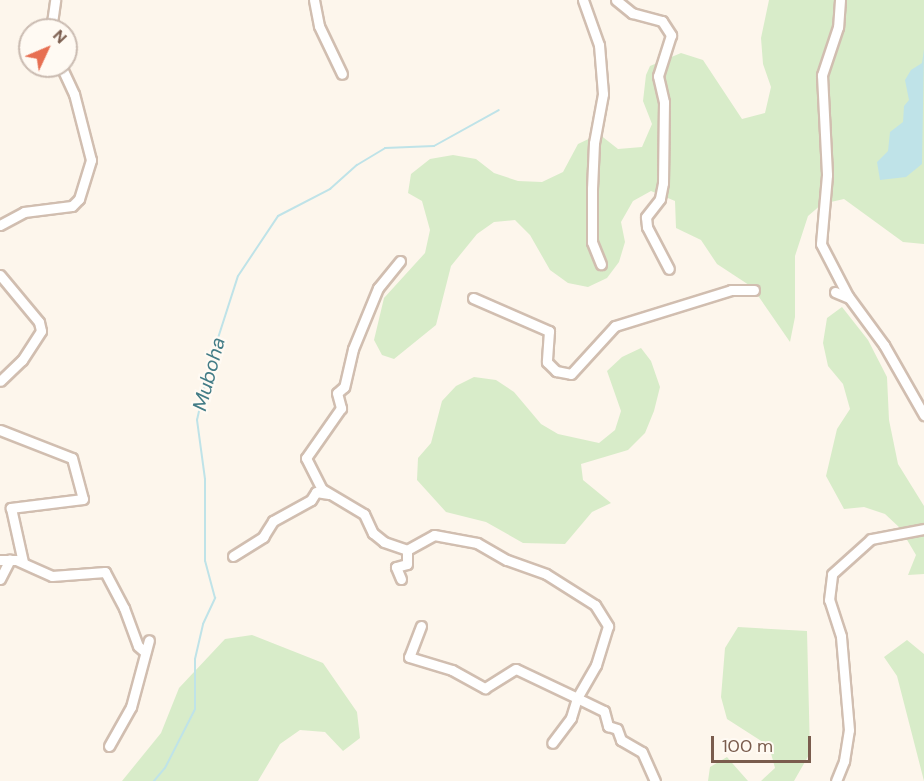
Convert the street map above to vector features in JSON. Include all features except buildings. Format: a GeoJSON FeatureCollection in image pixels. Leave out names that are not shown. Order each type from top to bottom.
{"type":"FeatureCollection","features":[{"type":"Feature","properties":{"kind":"street"},"geometry":{"type":"LineString","coordinates":[[53,18],[55,0]]}},
{"type":"Feature","properties":{"kind":"street"},"geometry":{"type":"LineString","coordinates":[[314,0],[319,26],[342,74]]}},
{"type":"Feature","properties":{"kind":"street"},"geometry":{"type":"LineString","coordinates":[[583,0],[599,45],[603,94],[594,143],[592,189],[592,243],[602,264]]}},
{"type":"Feature","properties":{"kind":"street"},"geometry":{"type":"LineString","coordinates":[[616,0],[627,9],[662,21],[671,35],[658,76],[664,102],[663,183],[660,199],[646,217],[647,227],[669,269]]}},
{"type":"Feature","properties":{"kind":"street"},"geometry":{"type":"LineString","coordinates":[[627,9],[633,0]]}},
{"type":"Feature","properties":{"kind":"street"},"geometry":{"type":"LineString","coordinates":[[840,0],[838,27],[822,75],[827,175],[821,244],[849,298],[884,345],[924,415]]}},
{"type":"Feature","properties":{"kind":"street"},"geometry":{"type":"LineString","coordinates":[[0,225],[24,212],[72,206],[79,199],[91,160],[74,94],[67,78]]}},
{"type":"Feature","properties":{"kind":"street"},"geometry":{"type":"LineString","coordinates":[[400,261],[378,288],[353,349],[344,387],[337,393],[341,408],[306,453],[322,489],[334,494],[364,514],[373,533],[384,542],[407,550],[434,535],[477,543],[507,560],[554,577],[595,605],[608,626],[597,665],[577,698],[571,718],[552,742]]}},
{"type":"Feature","properties":{"kind":"street"},"geometry":{"type":"LineString","coordinates":[[0,275],[39,322],[41,331],[22,360],[0,381]]}},
{"type":"Feature","properties":{"kind":"street"},"geometry":{"type":"LineString","coordinates":[[474,298],[549,332],[547,362],[556,371],[572,374],[615,326],[731,290],[754,290]]}},
{"type":"Feature","properties":{"kind":"street"},"geometry":{"type":"LineString","coordinates":[[835,292],[849,298]]}},
{"type":"Feature","properties":{"kind":"street"},"geometry":{"type":"LineString","coordinates":[[0,430],[72,458],[83,499],[11,508],[23,562]]}},
{"type":"Feature","properties":{"kind":"street"},"geometry":{"type":"LineString","coordinates":[[233,556],[263,537],[273,521],[311,500],[316,492],[334,494]]}},
{"type":"Feature","properties":{"kind":"street"},"geometry":{"type":"LineString","coordinates":[[836,781],[844,761],[849,730],[841,636],[829,600],[832,574],[871,539],[924,529]]}},
{"type":"Feature","properties":{"kind":"street"},"geometry":{"type":"LineString","coordinates":[[401,579],[396,567],[407,564],[407,550]]}},
{"type":"Feature","properties":{"kind":"street"},"geometry":{"type":"LineString","coordinates":[[0,579],[5,559],[23,562],[52,576],[105,572],[124,608],[138,646],[145,652]]}},
{"type":"Feature","properties":{"kind":"street"},"geometry":{"type":"LineString","coordinates":[[421,626],[409,657],[452,670],[485,688],[516,669],[577,698],[584,698],[604,711],[608,726],[617,729],[621,740],[642,752],[655,781]]}},
{"type":"Feature","properties":{"kind":"street"},"geometry":{"type":"LineString","coordinates":[[109,746],[131,707],[149,640]]}},
{"type":"Feature","properties":{"kind":"green space"},"geometry":{"type":"Polygon","coordinates":[[[769,0],[924,0],[924,244],[903,242],[844,199],[822,204],[808,216],[795,256],[795,317],[790,342],[752,287],[717,264],[701,240],[676,228],[675,201],[651,191],[633,201],[621,222],[625,242],[619,262],[607,278],[588,287],[568,283],[550,270],[530,235],[515,220],[494,222],[477,234],[451,266],[436,325],[394,359],[382,355],[374,340],[384,298],[425,253],[430,230],[422,201],[408,193],[411,174],[430,159],[453,155],[476,159],[494,173],[518,181],[542,182],[563,172],[578,144],[599,134],[618,149],[642,147],[652,124],[643,101],[646,75],[650,66],[681,53],[703,60],[742,119],[765,113],[771,87],[763,64],[761,38],[769,0]]]}},
{"type":"Feature","properties":{"kind":"green space"},"geometry":{"type":"Polygon","coordinates":[[[842,307],[868,340],[887,377],[889,420],[898,464],[924,506],[924,574],[908,575],[916,555],[900,528],[885,514],[864,507],[844,509],[826,476],[837,429],[850,409],[843,384],[828,366],[823,343],[827,318],[842,307]]]}},
{"type":"Feature","properties":{"kind":"green space"},"geometry":{"type":"Polygon","coordinates":[[[641,348],[651,361],[660,387],[654,411],[645,433],[628,450],[581,464],[583,480],[611,503],[592,512],[565,544],[523,543],[486,522],[446,512],[417,480],[418,458],[431,443],[442,401],[456,386],[474,377],[496,380],[514,392],[541,424],[558,434],[599,443],[615,430],[621,411],[607,371],[622,357],[641,348]]]}},
{"type":"Feature","properties":{"kind":"green space"},"geometry":{"type":"Polygon","coordinates":[[[738,627],[807,631],[810,753],[794,781],[761,781],[775,768],[769,746],[727,719],[721,697],[725,648],[738,627]]]}},
{"type":"Feature","properties":{"kind":"green space"},"geometry":{"type":"Polygon","coordinates":[[[252,635],[323,663],[357,712],[360,738],[343,751],[325,732],[300,730],[280,744],[258,781],[122,781],[161,733],[179,688],[225,639],[252,635]]]}},
{"type":"Feature","properties":{"kind":"green space"},"geometry":{"type":"Polygon","coordinates":[[[907,640],[924,654],[924,781],[897,676],[884,657],[907,640]]]}},
{"type":"Feature","properties":{"kind":"green space"},"geometry":{"type":"Polygon","coordinates":[[[727,757],[748,781],[708,781],[710,767],[727,757]]]}},
{"type":"Feature","properties":{"kind":"water"},"geometry":{"type":"Polygon","coordinates":[[[924,49],[922,164],[906,177],[880,180],[877,162],[888,151],[890,132],[903,122],[904,106],[909,100],[905,80],[911,70],[922,63],[924,49]]]}},
{"type":"Feature","properties":{"kind":"waterway","name":"Muboha"},"geometry":{"type":"LineString","coordinates":[[154,781],[165,768],[195,709],[195,659],[203,624],[215,598],[205,561],[205,479],[197,420],[210,363],[238,276],[278,216],[330,189],[357,165],[385,148],[434,146],[499,110]]}}]}
